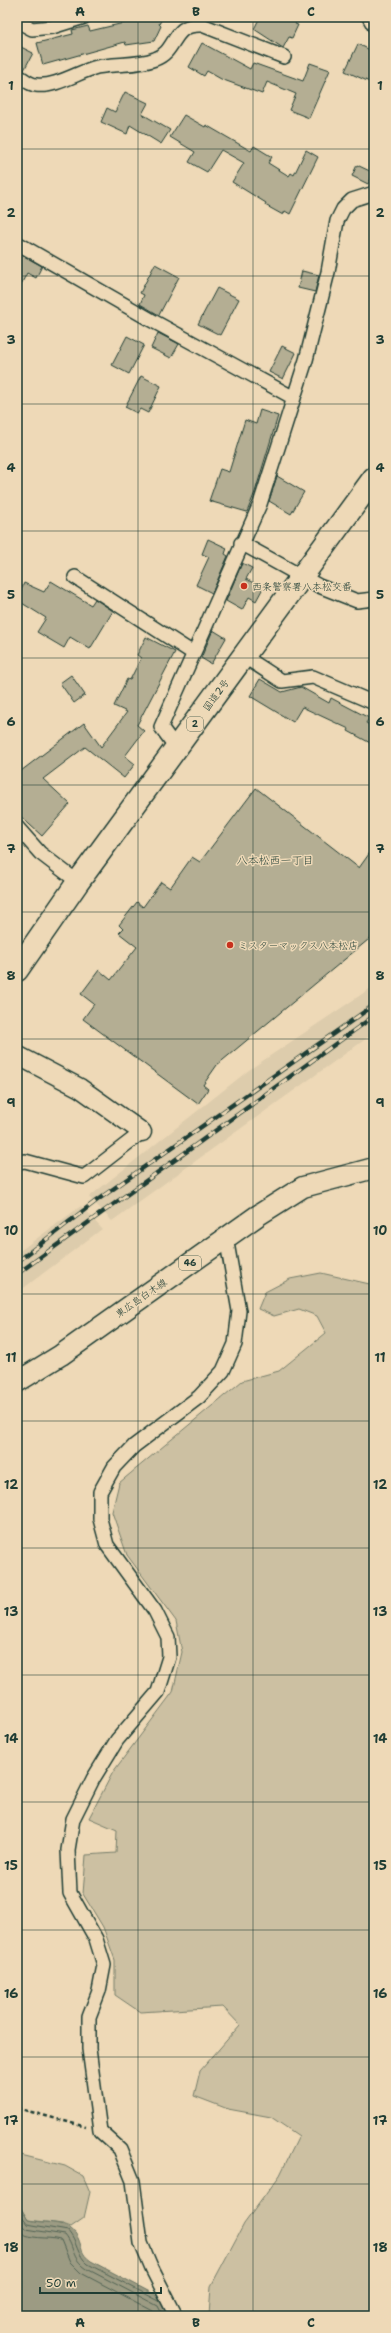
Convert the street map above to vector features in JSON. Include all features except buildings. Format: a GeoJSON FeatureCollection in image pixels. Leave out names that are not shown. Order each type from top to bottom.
{"type":"FeatureCollection","features":[{"type":"Feature","properties":{"kind":"highway","name":"国道2号"},"geometry":{"type":"LineString","coordinates":[[17,970],[78,882],[245,657],[374,478]]}},
{"type":"Feature","properties":{"kind":"main road","name":"東広島白木線"},"geometry":{"type":"LineString","coordinates":[[17,1382],[61,1355],[226,1237],[303,1187],[374,1168]]}},
{"type":"Feature","properties":{"kind":"street"},"geometry":{"type":"LineString","coordinates":[[17,21],[32,29],[52,27],[84,17]]}},
{"type":"Feature","properties":{"kind":"street"},"geometry":{"type":"LineString","coordinates":[[369,17],[374,26]]}},
{"type":"Feature","properties":{"kind":"street"},"geometry":{"type":"LineString","coordinates":[[17,75],[35,86],[66,80],[96,67],[157,59],[169,47],[183,28],[190,24],[202,25],[284,57]]}},
{"type":"Feature","properties":{"kind":"street"},"geometry":{"type":"LineString","coordinates":[[177,749],[161,727],[192,653],[260,504],[294,398],[328,272],[337,221],[343,209],[352,200],[374,193]]}},
{"type":"Feature","properties":{"kind":"street"},"geometry":{"type":"LineString","coordinates":[[17,244],[294,398]]}},
{"type":"Feature","properties":{"kind":"street"},"geometry":{"type":"LineString","coordinates":[[241,543],[302,577],[357,601],[374,599]]}},
{"type":"Feature","properties":{"kind":"street"},"geometry":{"type":"LineString","coordinates":[[75,577],[192,653]]}},
{"type":"Feature","properties":{"kind":"street"},"geometry":{"type":"LineString","coordinates":[[245,657],[282,681],[313,678],[374,703]]}},
{"type":"Feature","properties":{"kind":"street"},"geometry":{"type":"LineString","coordinates":[[17,827],[40,853],[78,882]]}},
{"type":"Feature","properties":{"kind":"street"},"geometry":{"type":"LineString","coordinates":[[17,1055],[80,1088],[142,1132],[84,1177],[25,1161],[17,1162]]}},
{"type":"Feature","properties":{"kind":"street"},"geometry":{"type":"LineString","coordinates":[[176,2316],[152,2270],[141,2243],[133,2181],[120,2149],[100,2131],[89,2049],[89,2018],[99,1991],[104,1965],[96,1938],[70,1893],[68,1850],[73,1819],[93,1779],[117,1740],[158,1692],[169,1657],[168,1637],[155,1611],[107,1544],[100,1519],[100,1492],[114,1467],[134,1446],[199,1397],[223,1371],[235,1344],[239,1311],[226,1237]]}},
{"type":"Feature","properties":{"kind":"path"},"geometry":{"type":"LineString","coordinates":[[17,2108],[100,2131]]}},
{"type":"Feature","properties":{"kind":"shaded area"},"geometry":{"type":"Polygon","coordinates":[[[374,986],[374,1033],[112,1221],[89,1197],[249,1070],[374,986]]]}},
{"type":"Feature","properties":{"kind":"shaded area"},"geometry":{"type":"Polygon","coordinates":[[[81,1206],[102,1229],[17,1293],[17,1253],[81,1206]]]}},
{"type":"Feature","properties":{"kind":"shaded area"},"geometry":{"type":"Polygon","coordinates":[[[321,1273],[374,1285],[374,2316],[209,2316],[211,2286],[244,2224],[280,2175],[299,2136],[271,2117],[228,2109],[194,2096],[200,2071],[240,2025],[223,2007],[140,2012],[115,1995],[115,1960],[103,1927],[83,1894],[86,1855],[116,1853],[117,1830],[89,1818],[113,1772],[173,1692],[182,1652],[176,1621],[127,1555],[112,1512],[119,1483],[242,1381],[279,1371],[326,1333],[317,1316],[299,1309],[274,1316],[258,1309],[265,1292],[290,1279],[321,1273]]]}},
{"type":"Feature","properties":{"kind":"shaded area"},"geometry":{"type":"Polygon","coordinates":[[[17,2154],[65,2166],[83,2176],[90,2192],[84,2218],[71,2227],[63,2224],[28,2220],[17,2202],[17,2154]]]}},
{"type":"Feature","properties":{"kind":"water"},"geometry":{"type":"Polygon","coordinates":[[[17,2202],[28,2220],[56,2223],[69,2228],[78,2238],[83,2253],[87,2258],[165,2300],[172,2316],[17,2316],[17,2202]]]}},
{"type":"Feature","properties":{"kind":"railway"},"geometry":{"type":"LineString","coordinates":[[17,1262],[96,1201],[374,1005]]}},
{"type":"Feature","properties":{"kind":"railway"},"geometry":{"type":"LineString","coordinates":[[17,1274],[374,1016]]}},
{"type":"Feature","properties":{"kind":"place","name":"西条警察署八本松交番"},"geometry":{"type":"Point","coordinates":[244,586]}},
{"type":"Feature","properties":{"kind":"place","name":"ミスターマックス八本松店"},"geometry":{"type":"Point","coordinates":[230,945]}},
{"type":"Feature","properties":{"kind":"district","name":"八本松西一丁目"},"geometry":{"type":"Point","coordinates":[275,860]}}]}
